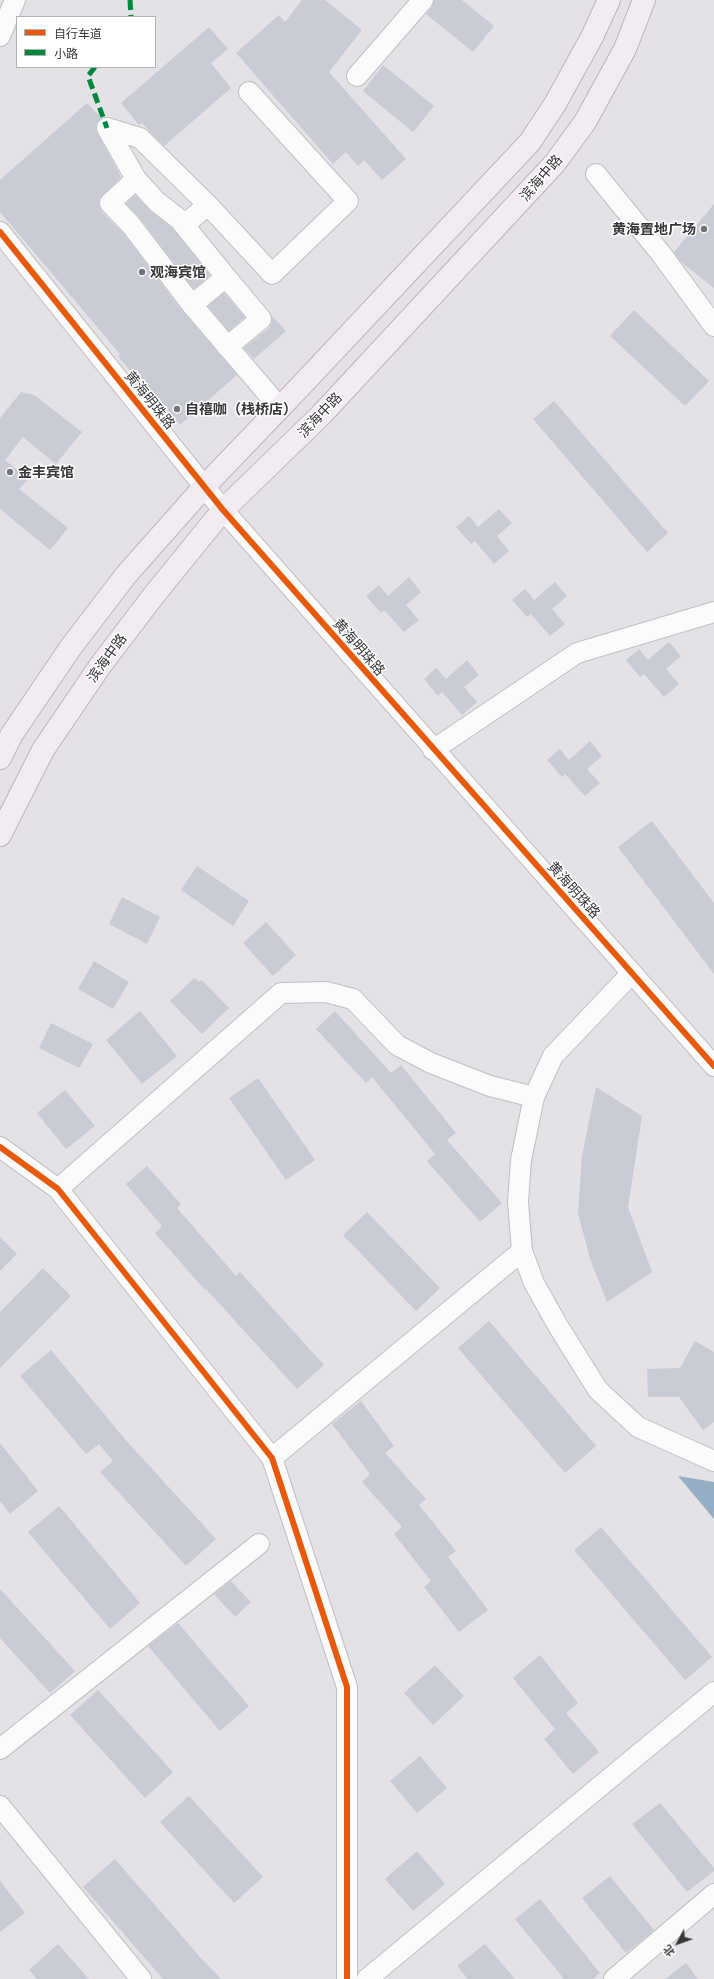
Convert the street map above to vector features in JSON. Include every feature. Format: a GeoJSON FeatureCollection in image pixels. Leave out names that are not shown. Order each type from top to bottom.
{"type":"FeatureCollection","features":[{"type":"Feature","properties":{"kind":"main road"},"geometry":{"type":"LineString","coordinates":[[0,758],[12,734],[71,647],[126,575],[204,487],[530,142],[555,104],[592,37],[609,0]]}},
{"type":"Feature","properties":{"kind":"main road","name":"滨海中路"},"geometry":{"type":"LineString","coordinates":[[0,835],[43,750],[100,666],[154,595],[223,510],[321,415],[556,163],[585,122],[596,102],[624,49],[644,0]]}},
{"type":"Feature","properties":{"kind":"street"},"geometry":{"type":"LineString","coordinates":[[0,36],[15,0]]}},
{"type":"Feature","properties":{"kind":"street"},"geometry":{"type":"LineString","coordinates":[[357,76],[423,0]]}},
{"type":"Feature","properties":{"kind":"street"},"geometry":{"type":"LineString","coordinates":[[227,347],[261,319],[179,219],[157,202],[136,179],[107,128],[140,138],[208,205],[272,274],[348,201],[249,92]]}},
{"type":"Feature","properties":{"kind":"street"},"geometry":{"type":"LineString","coordinates":[[596,174],[662,255],[714,326]]}},
{"type":"Feature","properties":{"kind":"street"},"geometry":{"type":"LineString","coordinates":[[136,179],[110,203],[131,226],[192,305],[280,408]]}},
{"type":"Feature","properties":{"kind":"street"},"geometry":{"type":"LineString","coordinates":[[184,226],[208,205]]}},
{"type":"Feature","properties":{"kind":"street","name":"黄海明珠路"},"geometry":{"type":"LineString","coordinates":[[0,232],[223,510],[433,750],[714,1066]]}},
{"type":"Feature","properties":{"kind":"street"},"geometry":{"type":"LineString","coordinates":[[192,305],[226,277]]}},
{"type":"Feature","properties":{"kind":"street"},"geometry":{"type":"LineString","coordinates":[[433,750],[577,653],[714,612]]}},
{"type":"Feature","properties":{"kind":"street"},"geometry":{"type":"LineString","coordinates":[[632,973],[554,1056],[534,1097],[521,1160],[518,1202],[522,1251],[534,1283],[554,1320],[598,1390],[638,1427],[714,1461]]}},
{"type":"Feature","properties":{"kind":"street"},"geometry":{"type":"LineString","coordinates":[[58,1189],[281,994],[326,992],[353,999],[397,1045],[431,1063],[490,1086],[534,1097]]}},
{"type":"Feature","properties":{"kind":"street"},"geometry":{"type":"LineString","coordinates":[[0,1147],[58,1189],[272,1458],[347,1687],[347,1979]]}},
{"type":"Feature","properties":{"kind":"street"},"geometry":{"type":"LineString","coordinates":[[272,1458],[522,1251]]}},
{"type":"Feature","properties":{"kind":"street"},"geometry":{"type":"LineString","coordinates":[[0,1749],[260,1544]]}},
{"type":"Feature","properties":{"kind":"street"},"geometry":{"type":"LineString","coordinates":[[367,1979],[714,1692]]}},
{"type":"Feature","properties":{"kind":"street"},"geometry":{"type":"LineString","coordinates":[[0,1806],[141,1979]]}},
{"type":"Feature","properties":{"kind":"street"},"geometry":{"type":"LineString","coordinates":[[614,1979],[714,1894]]}},
{"type":"Feature","properties":{"kind":"water"},"geometry":{"type":"Polygon","coordinates":[[[678,1476],[714,1482],[714,1519],[678,1476]]]}},
{"type":"Feature","properties":{"kind":"building"},"geometry":{"type":"Polygon","coordinates":[[[302,0],[325,0],[362,30],[329,72],[406,159],[382,180],[364,160],[358,166],[346,152],[333,164],[236,53],[279,15],[285,22],[302,0]]]}},
{"type":"Feature","properties":{"kind":"building"},"geometry":{"type":"Polygon","coordinates":[[[434,0],[462,0],[494,26],[473,52],[426,14],[432,7],[434,0]]]}},
{"type":"Feature","properties":{"kind":"building"},"geometry":{"type":"Polygon","coordinates":[[[209,27],[228,49],[211,63],[231,88],[164,146],[142,123],[139,125],[121,103],[209,27]]]}},
{"type":"Feature","properties":{"kind":"building"},"geometry":{"type":"Polygon","coordinates":[[[383,65],[434,106],[413,132],[363,91],[383,65]]]}},
{"type":"Feature","properties":{"kind":"building","name":"观海宾馆"},"geometry":{"type":"Polygon","coordinates":[[[87,103],[101,118],[96,124],[96,131],[121,177],[99,199],[101,211],[122,232],[183,312],[237,375],[180,425],[157,398],[154,400],[118,356],[120,354],[0,212],[0,180],[87,103]]]}},
{"type":"Feature","properties":{"kind":"building"},"geometry":{"type":"Polygon","coordinates":[[[135,195],[150,211],[171,227],[210,275],[194,289],[140,218],[126,204],[135,195]]]}},
{"type":"Feature","properties":{"kind":"building","name":"黄海置地广场"},"geometry":{"type":"Polygon","coordinates":[[[714,204],[714,288],[680,261],[674,252],[714,204]]]}},
{"type":"Feature","properties":{"kind":"building"},"geometry":{"type":"Polygon","coordinates":[[[224,293],[245,317],[229,331],[208,306],[224,293]]]}},
{"type":"Feature","properties":{"kind":"building"},"geometry":{"type":"Polygon","coordinates":[[[634,310],[709,381],[685,406],[610,336],[634,310]]]}},
{"type":"Feature","properties":{"kind":"building"},"geometry":{"type":"Polygon","coordinates":[[[271,315],[286,331],[254,359],[244,348],[269,328],[272,323],[271,315]]]}},
{"type":"Feature","properties":{"kind":"building","name":"金丰宾馆"},"geometry":{"type":"Polygon","coordinates":[[[21,392],[34,395],[82,432],[56,464],[23,437],[5,460],[28,479],[19,489],[68,528],[50,550],[0,509],[0,418],[21,392]]]}},
{"type":"Feature","properties":{"kind":"building"},"geometry":{"type":"Polygon","coordinates":[[[554,401],[668,533],[647,552],[533,419],[554,401]]]}},
{"type":"Feature","properties":{"kind":"building"},"geometry":{"type":"Polygon","coordinates":[[[499,509],[512,523],[497,536],[509,551],[494,564],[475,541],[471,544],[456,527],[469,516],[478,527],[499,509]]]}},
{"type":"Feature","properties":{"kind":"building"},"geometry":{"type":"Polygon","coordinates":[[[409,577],[421,592],[406,605],[419,620],[404,632],[384,610],[381,613],[366,596],[379,585],[388,596],[409,577]]]}},
{"type":"Feature","properties":{"kind":"building"},"geometry":{"type":"Polygon","coordinates":[[[555,582],[567,596],[552,609],[565,624],[550,636],[531,614],[527,617],[512,600],[525,589],[534,600],[555,582]]]}},
{"type":"Feature","properties":{"kind":"building"},"geometry":{"type":"Polygon","coordinates":[[[669,642],[681,656],[666,669],[679,684],[664,697],[644,674],[640,677],[626,660],[639,649],[648,660],[669,642]]]}},
{"type":"Feature","properties":{"kind":"building"},"geometry":{"type":"Polygon","coordinates":[[[467,660],[479,675],[464,687],[477,702],[462,715],[442,692],[438,696],[424,679],[436,668],[446,679],[467,660]]]}},
{"type":"Feature","properties":{"kind":"building"},"geometry":{"type":"Polygon","coordinates":[[[590,741],[602,756],[587,769],[600,783],[585,796],[565,774],[562,777],[547,760],[560,749],[569,760],[590,741]]]}},
{"type":"Feature","properties":{"kind":"building"},"geometry":{"type":"Polygon","coordinates":[[[652,821],[714,903],[714,974],[618,847],[652,821]]]}},
{"type":"Feature","properties":{"kind":"building"},"geometry":{"type":"Polygon","coordinates":[[[197,866],[249,901],[233,926],[181,890],[197,866]]]}},
{"type":"Feature","properties":{"kind":"building"},"geometry":{"type":"Polygon","coordinates":[[[122,897],[160,917],[147,944],[109,924],[122,897]]]}},
{"type":"Feature","properties":{"kind":"building"},"geometry":{"type":"Polygon","coordinates":[[[266,922],[296,955],[273,976],[243,943],[266,922]]]}},
{"type":"Feature","properties":{"kind":"building"},"geometry":{"type":"Polygon","coordinates":[[[94,961],[129,982],[113,1009],[78,989],[94,961]]]}},
{"type":"Feature","properties":{"kind":"building"},"geometry":{"type":"Polygon","coordinates":[[[194,978],[199,982],[202,980],[229,1008],[202,1034],[170,1001],[194,978]]]}},
{"type":"Feature","properties":{"kind":"building"},"geometry":{"type":"Polygon","coordinates":[[[140,1011],[177,1056],[142,1084],[106,1040],[140,1011]]]}},
{"type":"Feature","properties":{"kind":"building"},"geometry":{"type":"Polygon","coordinates":[[[335,1011],[391,1073],[401,1065],[456,1133],[447,1140],[502,1203],[480,1222],[427,1161],[435,1154],[372,1077],[366,1083],[316,1029],[335,1011]]]}},
{"type":"Feature","properties":{"kind":"building"},"geometry":{"type":"Polygon","coordinates":[[[51,1023],[93,1044],[79,1068],[39,1048],[51,1023]]]}},
{"type":"Feature","properties":{"kind":"building"},"geometry":{"type":"Polygon","coordinates":[[[258,1078],[315,1160],[286,1180],[229,1098],[258,1078]]]}},
{"type":"Feature","properties":{"kind":"building"},"geometry":{"type":"Polygon","coordinates":[[[596,1087],[642,1116],[628,1207],[652,1272],[607,1302],[590,1259],[578,1213],[582,1156],[596,1087]]]}},
{"type":"Feature","properties":{"kind":"building"},"geometry":{"type":"Polygon","coordinates":[[[65,1090],[95,1126],[66,1149],[37,1113],[65,1090]]]}},
{"type":"Feature","properties":{"kind":"building"},"geometry":{"type":"Polygon","coordinates":[[[147,1166],[181,1204],[177,1208],[236,1276],[240,1272],[324,1365],[297,1389],[206,1289],[205,1290],[155,1233],[162,1226],[126,1184],[147,1166]]]}},
{"type":"Feature","properties":{"kind":"building"},"geometry":{"type":"Polygon","coordinates":[[[367,1212],[440,1288],[416,1311],[343,1235],[367,1212]]]}},
{"type":"Feature","properties":{"kind":"building"},"geometry":{"type":"Polygon","coordinates":[[[0,1237],[17,1254],[0,1271],[0,1237]]]}},
{"type":"Feature","properties":{"kind":"building"},"geometry":{"type":"Polygon","coordinates":[[[43,1268],[71,1296],[0,1368],[0,1312],[43,1268]]]}},
{"type":"Feature","properties":{"kind":"building"},"geometry":{"type":"Polygon","coordinates":[[[489,1321],[596,1446],[565,1473],[458,1348],[489,1321]]]}},
{"type":"Feature","properties":{"kind":"building"},"geometry":{"type":"Polygon","coordinates":[[[695,1341],[714,1352],[714,1422],[703,1430],[679,1397],[648,1397],[647,1369],[680,1368],[695,1341]]]}},
{"type":"Feature","properties":{"kind":"building"},"geometry":{"type":"Polygon","coordinates":[[[51,1350],[123,1437],[216,1539],[186,1566],[100,1472],[113,1461],[99,1444],[86,1454],[20,1376],[51,1350]]]}},
{"type":"Feature","properties":{"kind":"building"},"geometry":{"type":"Polygon","coordinates":[[[361,1401],[394,1446],[385,1453],[426,1499],[419,1505],[456,1551],[448,1557],[488,1610],[459,1632],[424,1587],[431,1581],[394,1534],[402,1527],[362,1482],[370,1474],[332,1424],[361,1401]]]}},
{"type":"Feature","properties":{"kind":"building"},"geometry":{"type":"Polygon","coordinates":[[[0,1443],[38,1491],[10,1514],[0,1501],[0,1443]]]}},
{"type":"Feature","properties":{"kind":"building"},"geometry":{"type":"Polygon","coordinates":[[[59,1506],[140,1603],[110,1629],[28,1532],[59,1506]]]}},
{"type":"Feature","properties":{"kind":"building"},"geometry":{"type":"Polygon","coordinates":[[[601,1527],[712,1657],[685,1680],[574,1550],[601,1527]]]}},
{"type":"Feature","properties":{"kind":"building"},"geometry":{"type":"Polygon","coordinates":[[[231,1581],[251,1602],[235,1617],[214,1594],[231,1581]]]}},
{"type":"Feature","properties":{"kind":"building"},"geometry":{"type":"Polygon","coordinates":[[[0,1589],[75,1671],[50,1693],[0,1638],[0,1589]]]}},
{"type":"Feature","properties":{"kind":"building"},"geometry":{"type":"Polygon","coordinates":[[[178,1623],[249,1706],[220,1731],[148,1646],[178,1623]]]}},
{"type":"Feature","properties":{"kind":"building"},"geometry":{"type":"Polygon","coordinates":[[[540,1655],[578,1703],[566,1713],[599,1752],[573,1774],[544,1739],[555,1729],[513,1678],[540,1655]]]}},
{"type":"Feature","properties":{"kind":"building"},"geometry":{"type":"Polygon","coordinates":[[[435,1665],[464,1696],[433,1725],[404,1693],[435,1665]]]}},
{"type":"Feature","properties":{"kind":"building"},"geometry":{"type":"Polygon","coordinates":[[[98,1690],[173,1772],[145,1798],[70,1715],[98,1690]]]}},
{"type":"Feature","properties":{"kind":"building"},"geometry":{"type":"Polygon","coordinates":[[[420,1756],[447,1788],[417,1813],[390,1781],[420,1756]]]}},
{"type":"Feature","properties":{"kind":"building"},"geometry":{"type":"Polygon","coordinates":[[[189,1796],[263,1877],[234,1903],[160,1822],[189,1796]]]}},
{"type":"Feature","properties":{"kind":"building"},"geometry":{"type":"Polygon","coordinates":[[[660,1803],[714,1868],[714,1871],[687,1892],[632,1824],[660,1803]]]}},
{"type":"Feature","properties":{"kind":"building"},"geometry":{"type":"Polygon","coordinates":[[[417,1851],[445,1884],[413,1911],[385,1879],[417,1851]]]}},
{"type":"Feature","properties":{"kind":"building"},"geometry":{"type":"Polygon","coordinates":[[[115,1859],[221,1979],[163,1979],[83,1887],[115,1859]]]}},
{"type":"Feature","properties":{"kind":"building"},"geometry":{"type":"Polygon","coordinates":[[[610,1876],[654,1930],[626,1953],[582,1898],[610,1876]]]}},
{"type":"Feature","properties":{"kind":"building"},"geometry":{"type":"Polygon","coordinates":[[[0,1881],[25,1913],[0,1932],[0,1881]]]}},
{"type":"Feature","properties":{"kind":"building"},"geometry":{"type":"Polygon","coordinates":[[[540,1899],[600,1973],[593,1979],[564,1979],[515,1919],[540,1899]]]}},
{"type":"Feature","properties":{"kind":"building"},"geometry":{"type":"Polygon","coordinates":[[[58,1944],[89,1979],[37,1979],[29,1970],[58,1944]]]}},
{"type":"Feature","properties":{"kind":"building"},"geometry":{"type":"Polygon","coordinates":[[[485,1944],[515,1979],[468,1979],[457,1966],[485,1944]]]}},
{"type":"Feature","properties":{"kind":"building"},"geometry":{"type":"Polygon","coordinates":[[[686,1963],[698,1979],[665,1979],[686,1963]]]}},
{"type":"Feature","properties":{"kind":"marked path"},"geometry":{"type":"LineString","coordinates":[[130,0],[131,16]]}},
{"type":"Feature","properties":{"kind":"marked path"},"geometry":{"type":"LineString","coordinates":[[94,68],[88,76],[107,128]]}},
{"type":"Feature","properties":{"kind":"cycle path"},"geometry":{"type":"LineString","coordinates":[[0,232],[223,510],[714,1066]]}},
{"type":"Feature","properties":{"kind":"cycle path"},"geometry":{"type":"LineString","coordinates":[[0,1147],[58,1189],[272,1458],[347,1687],[347,1979]]}},
{"type":"Feature","properties":{"kind":"place","name":"黄海置地广场"},"geometry":{"type":"Point","coordinates":[704,229]}},
{"type":"Feature","properties":{"kind":"place","name":"观海宾馆"},"geometry":{"type":"Point","coordinates":[142,272]}},
{"type":"Feature","properties":{"kind":"place","name":"自禧咖（栈桥店）"},"geometry":{"type":"Point","coordinates":[177,409]}},
{"type":"Feature","properties":{"kind":"place","name":"金丰宾馆"},"geometry":{"type":"Point","coordinates":[10,472]}}]}
